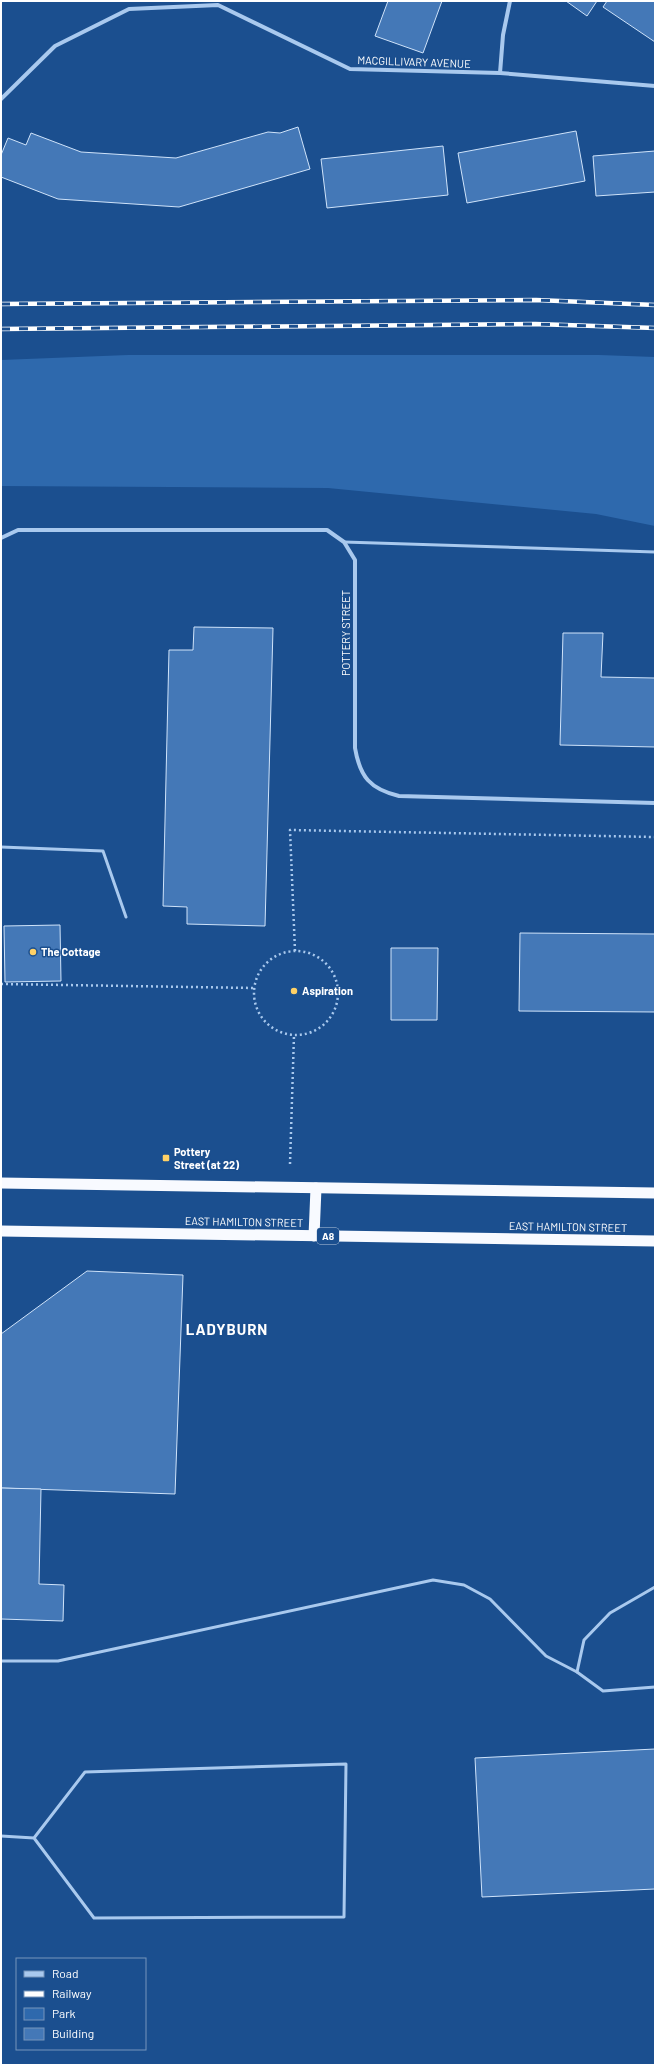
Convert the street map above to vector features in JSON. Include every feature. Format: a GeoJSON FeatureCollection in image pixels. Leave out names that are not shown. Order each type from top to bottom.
{"type":"FeatureCollection","features":[{"type":"Feature","properties":{"kind":"highway"},"geometry":{"type":"LineString","coordinates":[[1,1183],[655,1193]]}},
{"type":"Feature","properties":{"kind":"highway"},"geometry":{"type":"LineString","coordinates":[[314,1236],[316,1188]]}},
{"type":"Feature","properties":{"kind":"highway","name":"EAST HAMILTON STREET"},"geometry":{"type":"LineString","coordinates":[[1,1231],[655,1241]]}},
{"type":"Feature","properties":{"kind":"street"},"geometry":{"type":"LineString","coordinates":[[179,1],[180,6]]}},
{"type":"Feature","properties":{"kind":"street"},"geometry":{"type":"LineString","coordinates":[[500,73],[503,35],[510,1]]}},
{"type":"Feature","properties":{"kind":"street","name":"MACGILLIVARY AVENUE"},"geometry":{"type":"LineString","coordinates":[[1,99],[55,46],[129,9],[218,4],[350,68],[500,73],[655,86]]}},
{"type":"Feature","properties":{"kind":"street","name":"POTTERY STREET"},"geometry":{"type":"LineString","coordinates":[[1,538],[18,530],[327,530],[344,542],[355,560],[355,748],[358,764],[366,779],[382,792],[399,796],[655,802]]}},
{"type":"Feature","properties":{"kind":"lane"},"geometry":{"type":"LineString","coordinates":[[344,542],[655,552]]}},
{"type":"Feature","properties":{"kind":"lane"},"geometry":{"type":"LineString","coordinates":[[1,847],[103,851],[126,917]]}},
{"type":"Feature","properties":{"kind":"lane"},"geometry":{"type":"LineString","coordinates":[[1,1661],[58,1661],[433,1580],[464,1585],[490,1599],[546,1656],[577,1672],[603,1691],[655,1687]]}},
{"type":"Feature","properties":{"kind":"lane"},"geometry":{"type":"LineString","coordinates":[[577,1672],[584,1640],[610,1612],[655,1587]]}},
{"type":"Feature","properties":{"kind":"lane"},"geometry":{"type":"LineString","coordinates":[[1,1836],[34,1838],[94,1918],[344,1917],[346,1764],[85,1772],[34,1838]]}},
{"type":"Feature","properties":{"kind":"path"},"geometry":{"type":"LineString","coordinates":[[295,951],[290,830],[655,837]]}},
{"type":"Feature","properties":{"kind":"path"},"geometry":{"type":"LineString","coordinates":[[295,951],[308,953],[320,959],[336,980],[338,994],[336,1007],[329,1018],[319,1028],[307,1034],[294,1035],[280,1032],[269,1025],[260,1014],[254,1002],[254,988],[257,976],[263,966],[273,958],[283,953],[295,951]]}},
{"type":"Feature","properties":{"kind":"path"},"geometry":{"type":"LineString","coordinates":[[1,984],[254,988]]}},
{"type":"Feature","properties":{"kind":"path"},"geometry":{"type":"LineString","coordinates":[[290,1187],[294,1035]]}},
{"type":"Feature","properties":{"kind":"green space"},"geometry":{"type":"Polygon","coordinates":[[[128,355],[599,355],[655,357],[655,526],[596,514],[328,488],[1,486],[1,360],[128,355]]]}},
{"type":"Feature","properties":{"kind":"building"},"geometry":{"type":"Polygon","coordinates":[[[388,1],[442,1],[423,53],[375,36],[388,1]]]}},
{"type":"Feature","properties":{"kind":"building"},"geometry":{"type":"Polygon","coordinates":[[[566,1],[597,1],[587,16],[566,1]]]}},
{"type":"Feature","properties":{"kind":"building"},"geometry":{"type":"Polygon","coordinates":[[[607,1],[655,1],[655,42],[603,7],[607,1]]]}},
{"type":"Feature","properties":{"kind":"building"},"geometry":{"type":"Polygon","coordinates":[[[298,127],[310,169],[179,207],[58,199],[1,177],[1,155],[8,138],[26,145],[31,133],[81,152],[176,158],[268,132],[280,133],[298,127]]]}},
{"type":"Feature","properties":{"kind":"building"},"geometry":{"type":"Polygon","coordinates":[[[576,131],[585,181],[467,203],[458,153],[576,131]]]}},
{"type":"Feature","properties":{"kind":"building"},"geometry":{"type":"Polygon","coordinates":[[[443,146],[448,195],[327,208],[321,159],[443,146]]]}},
{"type":"Feature","properties":{"kind":"building"},"geometry":{"type":"Polygon","coordinates":[[[655,151],[655,192],[596,196],[593,156],[655,151]]]}},
{"type":"Feature","properties":{"kind":"building"},"geometry":{"type":"Polygon","coordinates":[[[194,627],[273,628],[265,926],[187,924],[187,907],[163,906],[169,650],[193,650],[194,627]]]}},
{"type":"Feature","properties":{"kind":"building"},"geometry":{"type":"Polygon","coordinates":[[[563,633],[603,633],[601,677],[655,678],[655,747],[560,745],[563,633]]]}},
{"type":"Feature","properties":{"kind":"building"},"geometry":{"type":"Polygon","coordinates":[[[60,925],[61,981],[5,982],[4,926],[60,925]]]}},
{"type":"Feature","properties":{"kind":"building"},"geometry":{"type":"Polygon","coordinates":[[[520,933],[655,934],[655,1012],[519,1011],[520,933]]]}},
{"type":"Feature","properties":{"kind":"building"},"geometry":{"type":"Polygon","coordinates":[[[391,948],[438,948],[437,1020],[391,1020],[391,948]]]}},
{"type":"Feature","properties":{"kind":"building"},"geometry":{"type":"Polygon","coordinates":[[[87,1271],[183,1275],[175,1494],[1,1488],[1,1334],[87,1271]]]}},
{"type":"Feature","properties":{"kind":"building"},"geometry":{"type":"Polygon","coordinates":[[[1,1488],[41,1489],[39,1584],[64,1585],[63,1621],[1,1619],[1,1488]]]}},
{"type":"Feature","properties":{"kind":"building"},"geometry":{"type":"Polygon","coordinates":[[[655,1749],[655,1889],[482,1897],[475,1758],[655,1749]]]}},
{"type":"Feature","properties":{"kind":"railway"},"geometry":{"type":"LineString","coordinates":[[1,304],[536,300],[655,305]]}},
{"type":"Feature","properties":{"kind":"railway"},"geometry":{"type":"LineString","coordinates":[[1,329],[535,324],[655,328]]}},
{"type":"Feature","properties":{"kind":"place","name":"The Cottage"},"geometry":{"type":"Point","coordinates":[33,952]}},
{"type":"Feature","properties":{"kind":"place","name":"Aspiration"},"geometry":{"type":"Point","coordinates":[294,991]}},
{"type":"Feature","properties":{"kind":"place","name":"Pottery Street (at 22)"},"geometry":{"type":"Point","coordinates":[166,1158]}},
{"type":"Feature","properties":{"kind":"district","name":"LADYBURN"},"geometry":{"type":"Point","coordinates":[227,1330]}}]}
